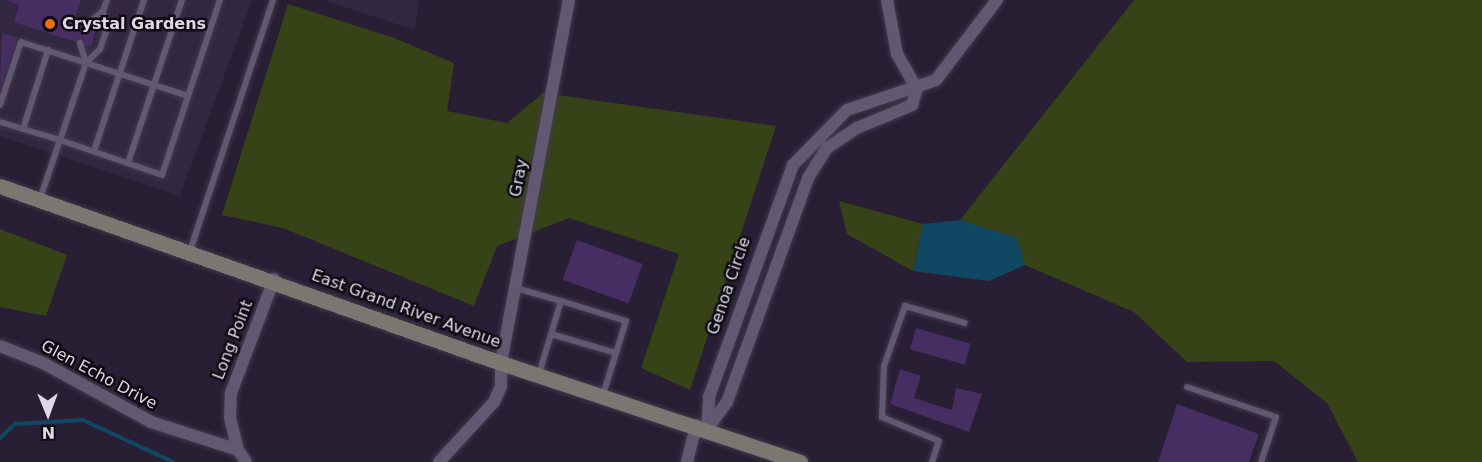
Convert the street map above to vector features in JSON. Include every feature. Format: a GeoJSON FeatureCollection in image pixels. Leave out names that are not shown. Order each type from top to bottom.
{"type":"FeatureCollection","features":[{"type":"Feature","properties":{"kind":"main road","name":"East Grand River Avenue"},"geometry":{"type":"LineString","coordinates":[[0,186],[274,279],[501,363],[702,427],[800,462]]}},
{"type":"Feature","properties":{"kind":"street","name":"Gray"},"geometry":{"type":"LineString","coordinates":[[501,363],[570,0]]}},
{"type":"Feature","properties":{"kind":"street"},"geometry":{"type":"LineString","coordinates":[[887,0],[897,54],[917,89]]}},
{"type":"Feature","properties":{"kind":"street","name":"Genoa Circle"},"geometry":{"type":"LineString","coordinates":[[702,427],[709,397],[766,229],[793,165],[816,138],[847,110],[894,92],[917,89],[936,80],[997,0]]}},
{"type":"Feature","properties":{"kind":"street","name":"Genoa Circle"},"geometry":{"type":"LineString","coordinates":[[702,427],[727,402],[795,204],[827,148],[856,128],[912,105],[917,89]]}},
{"type":"Feature","properties":{"kind":"street"},"geometry":{"type":"LineString","coordinates":[[816,138],[827,148]]}},
{"type":"Feature","properties":{"kind":"street","name":"Genoa Circle"},"geometry":{"type":"LineString","coordinates":[[766,229],[785,237]]}},
{"type":"Feature","properties":{"kind":"street","name":"Long Point"},"geometry":{"type":"LineString","coordinates":[[238,450],[230,418],[231,393],[274,279]]}},
{"type":"Feature","properties":{"kind":"street","name":"Glen Echo Drive"},"geometry":{"type":"LineString","coordinates":[[0,346],[44,363],[151,422],[238,450]]}},
{"type":"Feature","properties":{"kind":"street","name":"Genoa Circle"},"geometry":{"type":"LineString","coordinates":[[723,354],[742,361]]}},
{"type":"Feature","properties":{"kind":"street"},"geometry":{"type":"LineString","coordinates":[[439,462],[494,402],[501,386],[501,363]]}},
{"type":"Feature","properties":{"kind":"street"},"geometry":{"type":"LineString","coordinates":[[687,462],[702,427]]}},
{"type":"Feature","properties":{"kind":"street"},"geometry":{"type":"LineString","coordinates":[[238,450],[246,462]]}},
{"type":"Feature","properties":{"kind":"lane"},"geometry":{"type":"LineString","coordinates":[[40,200],[86,63],[100,49],[106,32],[104,11],[107,0]]}},
{"type":"Feature","properties":{"kind":"lane"},"geometry":{"type":"LineString","coordinates":[[94,151],[144,0]]}},
{"type":"Feature","properties":{"kind":"lane"},"geometry":{"type":"LineString","coordinates":[[128,163],[182,0]]}},
{"type":"Feature","properties":{"kind":"lane"},"geometry":{"type":"LineString","coordinates":[[0,122],[162,175],[220,0]]}},
{"type":"Feature","properties":{"kind":"lane"},"geometry":{"type":"LineString","coordinates":[[190,251],[273,0]]}},
{"type":"Feature","properties":{"kind":"lane"},"geometry":{"type":"LineString","coordinates":[[85,26],[104,11]]}},
{"type":"Feature","properties":{"kind":"lane"},"geometry":{"type":"LineString","coordinates":[[0,105],[21,42],[188,96]]}},
{"type":"Feature","properties":{"kind":"lane"},"geometry":{"type":"LineString","coordinates":[[80,43],[86,63]]}},
{"type":"Feature","properties":{"kind":"lane"},"geometry":{"type":"LineString","coordinates":[[22,129],[48,50]]}},
{"type":"Feature","properties":{"kind":"lane"},"geometry":{"type":"LineString","coordinates":[[516,288],[626,321],[603,395]]}},
{"type":"Feature","properties":{"kind":"lane"},"geometry":{"type":"LineString","coordinates":[[539,374],[561,301]]}},
{"type":"Feature","properties":{"kind":"lane"},"geometry":{"type":"LineString","coordinates":[[932,462],[939,441],[882,417],[884,366],[905,306],[965,323]]}},
{"type":"Feature","properties":{"kind":"lane"},"geometry":{"type":"LineString","coordinates":[[551,334],[616,353]]}},
{"type":"Feature","properties":{"kind":"lane"},"geometry":{"type":"LineString","coordinates":[[1187,387],[1276,417],[1261,462]]}},
{"type":"Feature","properties":{"kind":"shaded area"},"geometry":{"type":"Polygon","coordinates":[[[0,0],[252,0],[180,196],[0,136],[0,0]]]}},
{"type":"Feature","properties":{"kind":"shaded area"},"geometry":{"type":"Polygon","coordinates":[[[323,0],[419,0],[415,30],[323,0]]]}},
{"type":"Feature","properties":{"kind":"green space"},"geometry":{"type":"Polygon","coordinates":[[[1134,0],[1482,0],[1482,462],[1358,462],[1327,403],[1274,361],[1187,362],[1134,312],[1025,265],[1017,238],[960,220],[1134,0]]]}},
{"type":"Feature","properties":{"kind":"green space"},"geometry":{"type":"Polygon","coordinates":[[[288,4],[394,38],[454,63],[447,111],[507,123],[543,93],[776,126],[690,390],[641,368],[679,254],[569,218],[497,246],[474,306],[283,228],[222,215],[288,4]]]}},
{"type":"Feature","properties":{"kind":"green space"},"geometry":{"type":"Polygon","coordinates":[[[839,201],[923,224],[913,271],[847,234],[839,201]]]}},
{"type":"Feature","properties":{"kind":"green space"},"geometry":{"type":"Polygon","coordinates":[[[0,229],[67,255],[46,316],[0,307],[0,229]]]}},
{"type":"Feature","properties":{"kind":"water"},"geometry":{"type":"Polygon","coordinates":[[[960,220],[1017,238],[1025,265],[989,281],[913,271],[923,224],[960,220]]]}},
{"type":"Feature","properties":{"kind":"building","name":"Crystal Gardens"},"geometry":{"type":"Polygon","coordinates":[[[6,0],[81,0],[74,22],[96,29],[91,47],[14,22],[19,5],[6,0]]]}},
{"type":"Feature","properties":{"kind":"building"},"geometry":{"type":"Polygon","coordinates":[[[2,33],[18,38],[2,84],[0,83],[2,33]]]}},
{"type":"Feature","properties":{"kind":"building"},"geometry":{"type":"Polygon","coordinates":[[[577,240],[643,264],[628,303],[563,279],[577,240]]]}},
{"type":"Feature","properties":{"kind":"building"},"geometry":{"type":"Polygon","coordinates":[[[916,328],[971,344],[965,365],[910,349],[916,328]]]}},
{"type":"Feature","properties":{"kind":"building"},"geometry":{"type":"Polygon","coordinates":[[[900,369],[921,376],[914,398],[952,410],[956,388],[982,394],[969,432],[890,404],[900,369]]]}},
{"type":"Feature","properties":{"kind":"building"},"geometry":{"type":"Polygon","coordinates":[[[1177,404],[1259,434],[1249,462],[1158,462],[1177,404]]]}},
{"type":"Feature","properties":{"kind":"waterway"},"geometry":{"type":"LineString","coordinates":[[0,438],[15,424],[83,420],[173,462]]}},
{"type":"Feature","properties":{"kind":"place","name":"Crystal Gardens"},"geometry":{"type":"Point","coordinates":[50,24]}}]}
